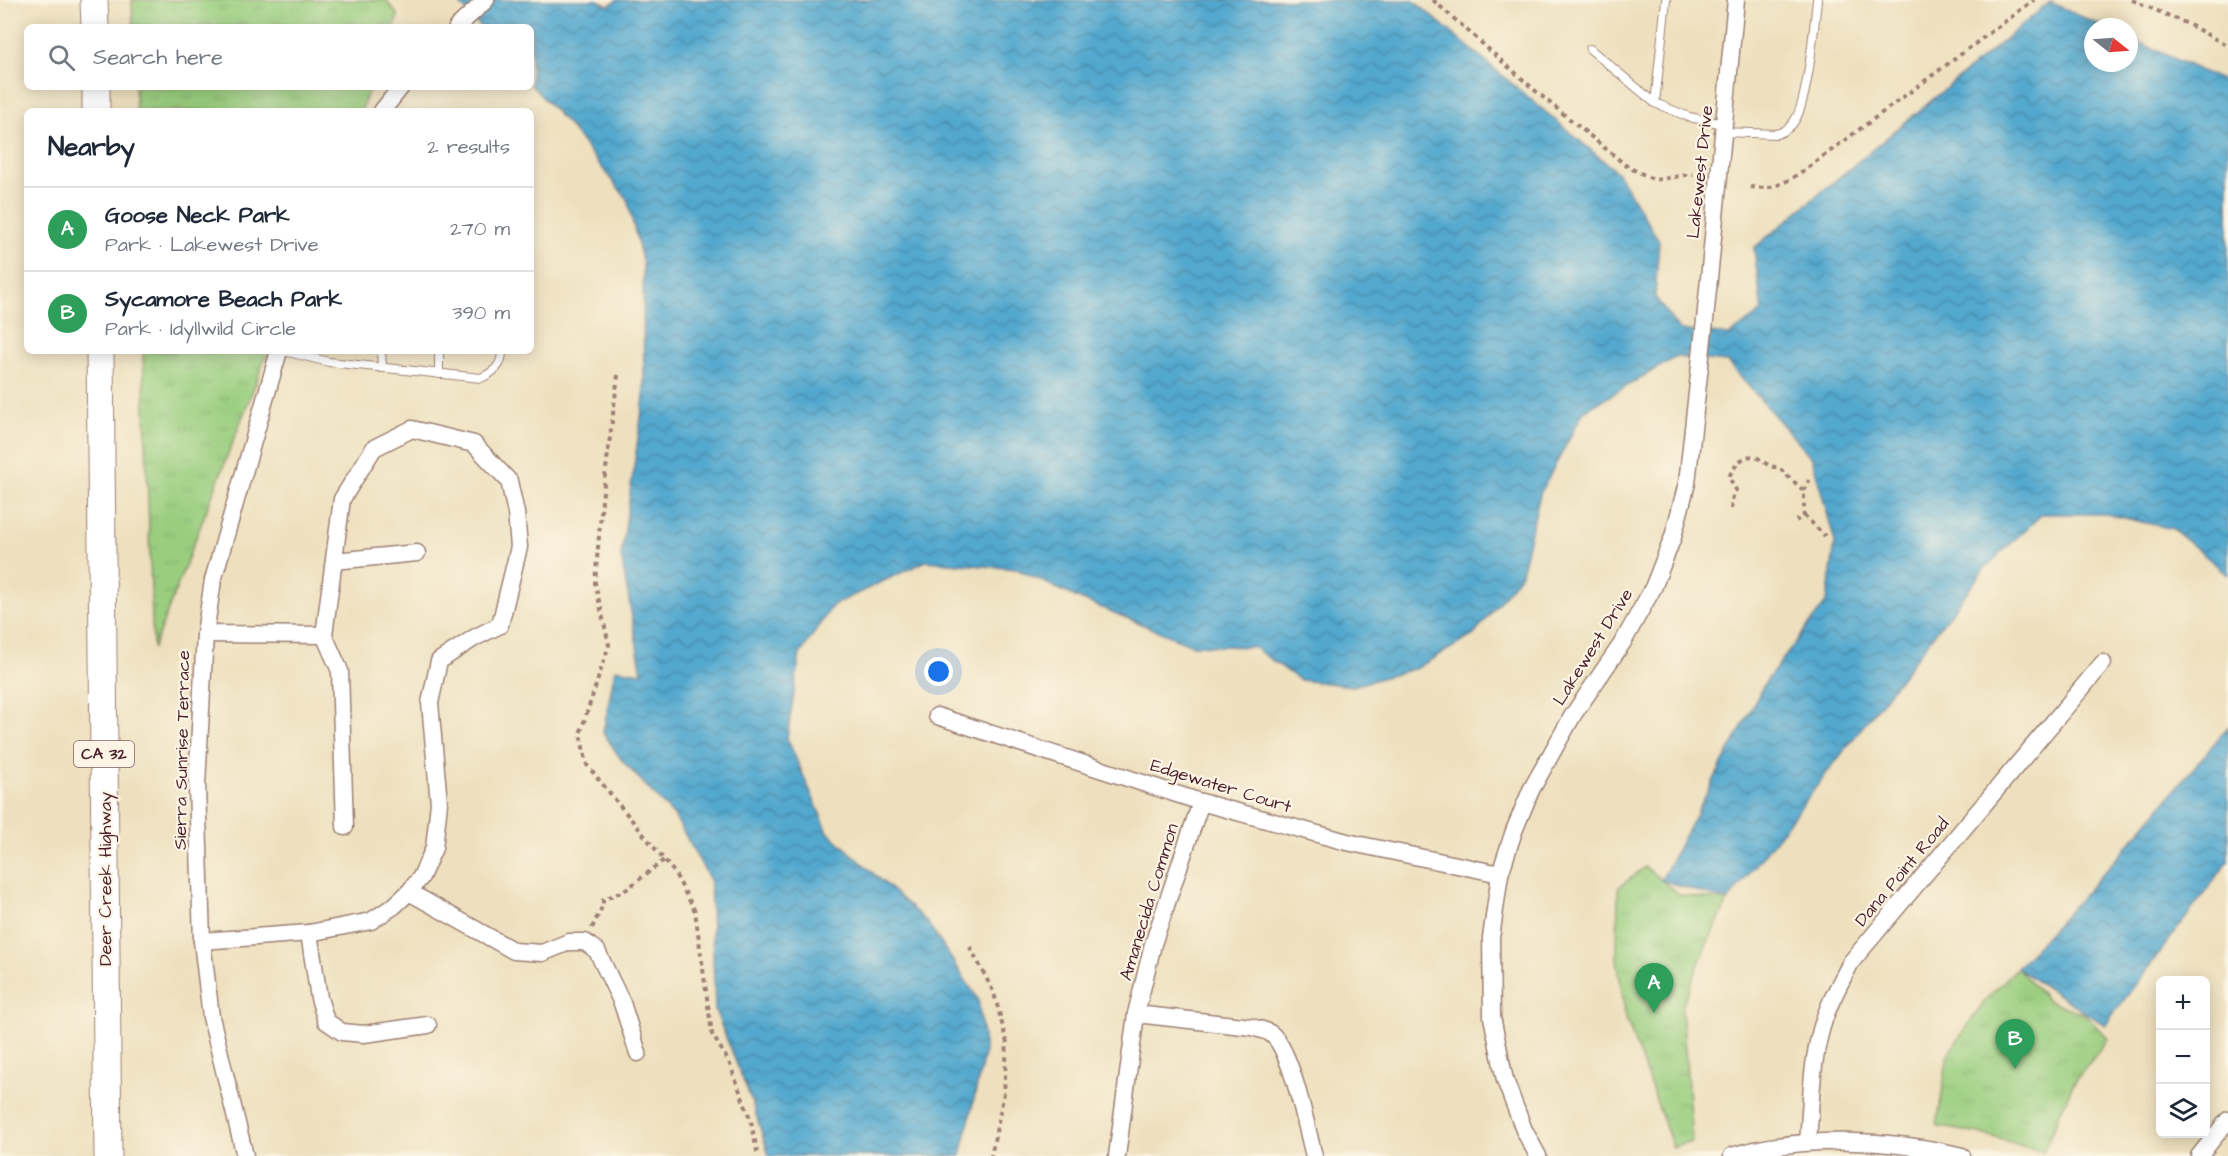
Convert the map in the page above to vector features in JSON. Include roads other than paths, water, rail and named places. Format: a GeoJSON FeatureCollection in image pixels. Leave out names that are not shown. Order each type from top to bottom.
{"type":"FeatureCollection","features":[{"type":"Feature","properties":{"kind":"main road"},"geometry":{"type":"LineString","coordinates":[[94,0],[95,24]]}},
{"type":"Feature","properties":{"kind":"main road"},"geometry":{"type":"LineString","coordinates":[[96,90],[96,108]]}},
{"type":"Feature","properties":{"kind":"main road","name":"Deer Creek Highway"},"geometry":{"type":"LineString","coordinates":[[100,354],[108,1156]]}},
{"type":"Feature","properties":{"kind":"street"},"geometry":{"type":"LineString","coordinates":[[460,24],[486,0]]}},
{"type":"Feature","properties":{"kind":"street","name":"Lakewest Drive"},"geometry":{"type":"LineString","coordinates":[[1538,1156],[1524,1130],[1505,1080],[1492,1017],[1491,938],[1500,874],[1514,831],[1532,790],[1573,715],[1623,642],[1653,588],[1673,537],[1687,483],[1736,0]]}},
{"type":"Feature","properties":{"kind":"street"},"geometry":{"type":"LineString","coordinates":[[384,108],[399,90]]}},
{"type":"Feature","properties":{"kind":"street","name":"Sierra Sunrise Terrace"},"geometry":{"type":"LineString","coordinates":[[245,1156],[211,1017],[202,941],[197,785],[205,634],[213,580],[278,354]]}},
{"type":"Feature","properties":{"kind":"street"},"geometry":{"type":"LineString","coordinates":[[202,941],[309,933],[371,921],[394,906],[421,877],[434,848],[439,802],[430,703],[439,661],[474,638],[500,626],[519,546],[516,513],[508,481],[474,444],[412,429],[374,448],[342,498],[324,635],[340,671],[345,827]]}},
{"type":"Feature","properties":{"kind":"street"},"geometry":{"type":"LineString","coordinates":[[334,561],[417,553]]}},
{"type":"Feature","properties":{"kind":"street"},"geometry":{"type":"LineString","coordinates":[[205,634],[324,635]]}},
{"type":"Feature","properties":{"kind":"street","name":"Dana Point Road"},"geometry":{"type":"LineString","coordinates":[[1808,1142],[1815,1058],[1821,1029],[1832,1000],[1851,962],[2103,663]]}},
{"type":"Feature","properties":{"kind":"street","name":"Edgewater Court"},"geometry":{"type":"LineString","coordinates":[[937,716],[1201,802],[1347,843],[1500,874]]}},
{"type":"Feature","properties":{"kind":"street","name":"Amanecida Common"},"geometry":{"type":"LineString","coordinates":[[1117,1156],[1136,1014],[1153,944],[1201,802]]}},
{"type":"Feature","properties":{"kind":"street"},"geometry":{"type":"LineString","coordinates":[[409,892],[514,951],[542,953],[569,942],[585,942],[597,951],[622,1003],[638,1053]]}},
{"type":"Feature","properties":{"kind":"street"},"geometry":{"type":"LineString","coordinates":[[309,933],[319,998],[326,1021],[342,1032],[364,1034],[428,1025]]}},
{"type":"Feature","properties":{"kind":"street"},"geometry":{"type":"LineString","coordinates":[[1136,1014],[1252,1027],[1270,1033],[1280,1044],[1289,1065],[1314,1156]]}},
{"type":"Feature","properties":{"kind":"street"},"geometry":{"type":"LineString","coordinates":[[2199,1156],[2228,1120]]}},
{"type":"Feature","properties":{"kind":"street"},"geometry":{"type":"LineString","coordinates":[[1732,1156],[1808,1142],[1883,1143],[1962,1156]]}},
{"type":"Feature","properties":{"kind":"lane"},"geometry":{"type":"LineString","coordinates":[[1655,104],[1666,0]]}},
{"type":"Feature","properties":{"kind":"lane"},"geometry":{"type":"LineString","coordinates":[[1590,49],[1655,104],[1724,128],[1777,134],[1795,121],[1803,100],[1817,0]]}},
{"type":"Feature","properties":{"kind":"lane"},"geometry":{"type":"LineString","coordinates":[[296,354],[329,362],[481,378],[494,372],[502,361],[502,354]]}},
{"type":"Feature","properties":{"kind":"lane"},"geometry":{"type":"LineString","coordinates":[[381,354],[382,368]]}},
{"type":"Feature","properties":{"kind":"lane"},"geometry":{"type":"LineString","coordinates":[[439,354],[439,374]]}},
{"type":"Feature","properties":{"kind":"water"},"geometry":{"type":"Polygon","coordinates":[[[456,0],[598,0],[608,6],[617,0],[1413,0],[1618,173],[1659,241],[1655,297],[1679,330],[1730,335],[1762,311],[1754,248],[2050,2],[2085,18],[2084,72],[2138,72],[2138,42],[2228,83],[2228,575],[2173,529],[2107,514],[2042,514],[1986,567],[1728,901],[1661,880],[1765,683],[1827,601],[1835,542],[1812,458],[1727,362],[1676,357],[1584,411],[1540,494],[1521,574],[1474,635],[1417,668],[1353,686],[1300,680],[1253,647],[1192,645],[1073,596],[1017,569],[926,561],[833,605],[800,654],[787,738],[828,832],[927,922],[978,999],[985,1051],[961,1156],[769,1156],[752,1102],[715,1010],[710,880],[675,817],[621,759],[603,733],[615,669],[642,673],[621,556],[644,397],[643,264],[627,199],[569,126],[534,88],[534,24],[478,24],[456,0]]]}},
{"type":"Feature","properties":{"kind":"water"},"geometry":{"type":"Polygon","coordinates":[[[2228,727],[2228,862],[2105,1025],[2017,968],[2124,850],[2228,727]]]}},
{"type":"Feature","properties":{"kind":"place","name":"Goose Neck Park"},"geometry":{"type":"Point","coordinates":[1654,1013]}},
{"type":"Feature","properties":{"kind":"place","name":"Sycamore Beach Park"},"geometry":{"type":"Point","coordinates":[2015,1069]}}]}
